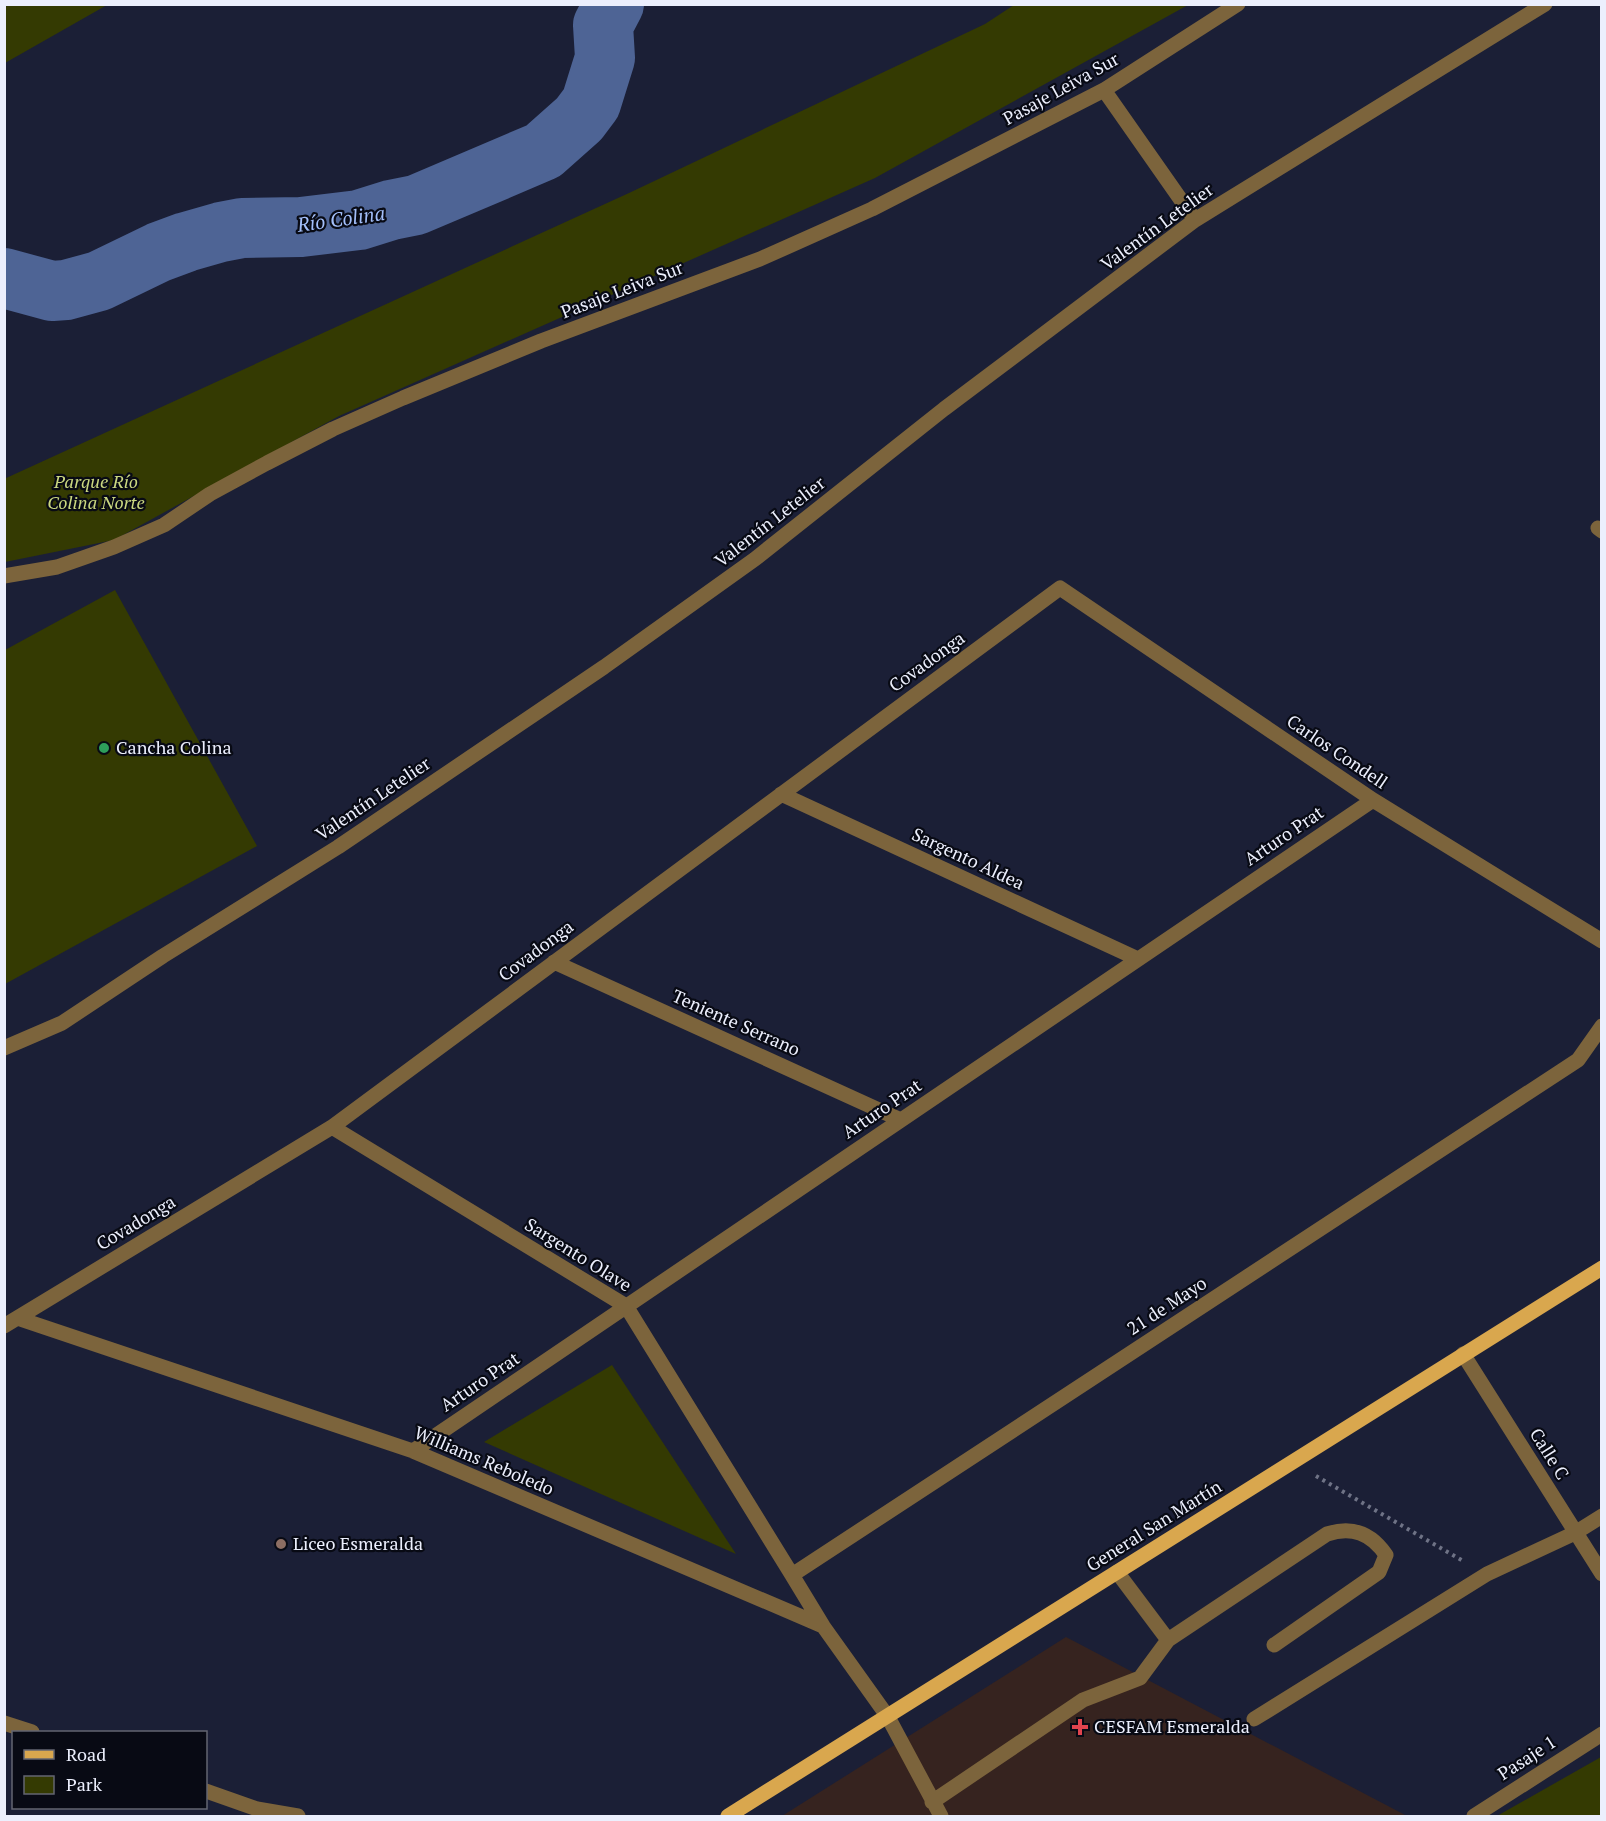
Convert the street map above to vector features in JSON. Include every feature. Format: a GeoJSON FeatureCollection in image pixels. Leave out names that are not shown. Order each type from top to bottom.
{"type":"FeatureCollection","features":[{"type":"Feature","properties":{"kind":"main road","name":"General San Martín"},"geometry":{"type":"LineString","coordinates":[[728,1816],[1602,1268]]}},
{"type":"Feature","properties":{"kind":"street","name":"Pasaje Leiva Sur"},"geometry":{"type":"LineString","coordinates":[[4,576],[57,567],[114,548],[164,525],[210,494],[333,429],[541,341],[760,259],[872,209],[1104,90],[1238,4]]}},
{"type":"Feature","properties":{"kind":"street","name":"Valentín Letelier"},"geometry":{"type":"LineString","coordinates":[[4,1048],[62,1023],[163,956],[338,847],[604,667],[755,560],[944,409],[1196,220],[1545,4]]}},
{"type":"Feature","properties":{"kind":"street"},"geometry":{"type":"LineString","coordinates":[[1104,90],[1196,220]]}},
{"type":"Feature","properties":{"kind":"street","name":"Covadonga"},"geometry":{"type":"LineString","coordinates":[[11,1322],[332,1127],[1060,588]]}},
{"type":"Feature","properties":{"kind":"street","name":"Carlos Condell"},"geometry":{"type":"LineString","coordinates":[[1060,588],[1373,800],[1600,940]]}},
{"type":"Feature","properties":{"kind":"street","name":"Sargento Aldea"},"geometry":{"type":"LineString","coordinates":[[781,795],[1138,959]]}},
{"type":"Feature","properties":{"kind":"street","name":"Arturo Prat"},"geometry":{"type":"LineString","coordinates":[[413,1451],[1373,800]]}},
{"type":"Feature","properties":{"kind":"street","name":"Teniente Serrano"},"geometry":{"type":"LineString","coordinates":[[554,962],[901,1120]]}},
{"type":"Feature","properties":{"kind":"street","name":"21 de Mayo"},"geometry":{"type":"LineString","coordinates":[[792,1575],[1578,1060],[1602,1026]]}},
{"type":"Feature","properties":{"kind":"street","name":"Sargento Olave"},"geometry":{"type":"LineString","coordinates":[[332,1127],[626,1306],[792,1575]]}},
{"type":"Feature","properties":{"kind":"street","name":"Williams Reboledo"},"geometry":{"type":"LineString","coordinates":[[11,1322],[413,1451],[823,1626]]}},
{"type":"Feature","properties":{"kind":"street","name":"Calle C"},"geometry":{"type":"LineString","coordinates":[[1464,1354],[1602,1574]]}},
{"type":"Feature","properties":{"kind":"street"},"geometry":{"type":"LineString","coordinates":[[1254,1719],[1487,1574],[1575,1533],[1602,1516]]}},
{"type":"Feature","properties":{"kind":"street"},"geometry":{"type":"LineString","coordinates":[[932,1802],[1083,1700],[1140,1678],[1168,1640],[1327,1534],[1340,1530],[1358,1532],[1378,1543],[1386,1555],[1379,1572],[1274,1645]]}},
{"type":"Feature","properties":{"kind":"street"},"geometry":{"type":"LineString","coordinates":[[1117,1572],[1168,1640]]}},
{"type":"Feature","properties":{"kind":"street"},"geometry":{"type":"LineString","coordinates":[[792,1575],[823,1626],[888,1717],[940,1816]]}},
{"type":"Feature","properties":{"kind":"street"},"geometry":{"type":"LineString","coordinates":[[4,1723],[29,1731]]}},
{"type":"Feature","properties":{"kind":"street","name":"Pasaje 1"},"geometry":{"type":"LineString","coordinates":[[1474,1816],[1602,1734]]}},
{"type":"Feature","properties":{"kind":"street"},"geometry":{"type":"LineString","coordinates":[[207,1791],[257,1809],[298,1816]]}},
{"type":"Feature","properties":{"kind":"path"},"geometry":{"type":"LineString","coordinates":[[1292,1462],[1487,1574]]}},
{"type":"Feature","properties":{"kind":"shaded area","name":"CESFAM Esmeralda"},"geometry":{"type":"Polygon","coordinates":[[[1066,1637],[1407,1816],[782,1816],[1066,1637]]]}},
{"type":"Feature","properties":{"kind":"green space"},"geometry":{"type":"Polygon","coordinates":[[[10,4],[107,5],[5,63],[5,7],[10,4]]]}},
{"type":"Feature","properties":{"kind":"green space","name":"Parque Río Colina Norte"},"geometry":{"type":"Polygon","coordinates":[[[1014,5],[1188,5],[875,178],[339,416],[114,540],[5,562],[4,479],[629,193],[985,24],[1014,5]]]}},
{"type":"Feature","properties":{"kind":"green space","name":"Cancha Colina"},"geometry":{"type":"Polygon","coordinates":[[[115,590],[257,846],[5,984],[5,650],[115,590]]]}},
{"type":"Feature","properties":{"kind":"green space"},"geometry":{"type":"Polygon","coordinates":[[[612,1365],[736,1554],[484,1442],[612,1365]]]}},
{"type":"Feature","properties":{"kind":"green space"},"geometry":{"type":"Polygon","coordinates":[[[1601,1757],[1601,1816],[1497,1816],[1601,1757]]]}},
{"type":"Feature","properties":{"kind":"waterway","name":"Río Colina"},"geometry":{"type":"LineString","coordinates":[[4,278],[52,291],[66,290],[99,281],[159,252],[221,232],[242,228],[301,227],[359,220],[416,205],[543,151],[579,119],[591,103],[605,58],[603,25],[614,4]]}},
{"type":"Feature","properties":{"kind":"place","name":"Cancha Colina"},"geometry":{"type":"Point","coordinates":[104,748]}},
{"type":"Feature","properties":{"kind":"place","name":"Liceo Esmeralda"},"geometry":{"type":"Point","coordinates":[281,1544]}},
{"type":"Feature","properties":{"kind":"place","name":"CESFAM Esmeralda"},"geometry":{"type":"Point","coordinates":[1080,1727]}}]}
